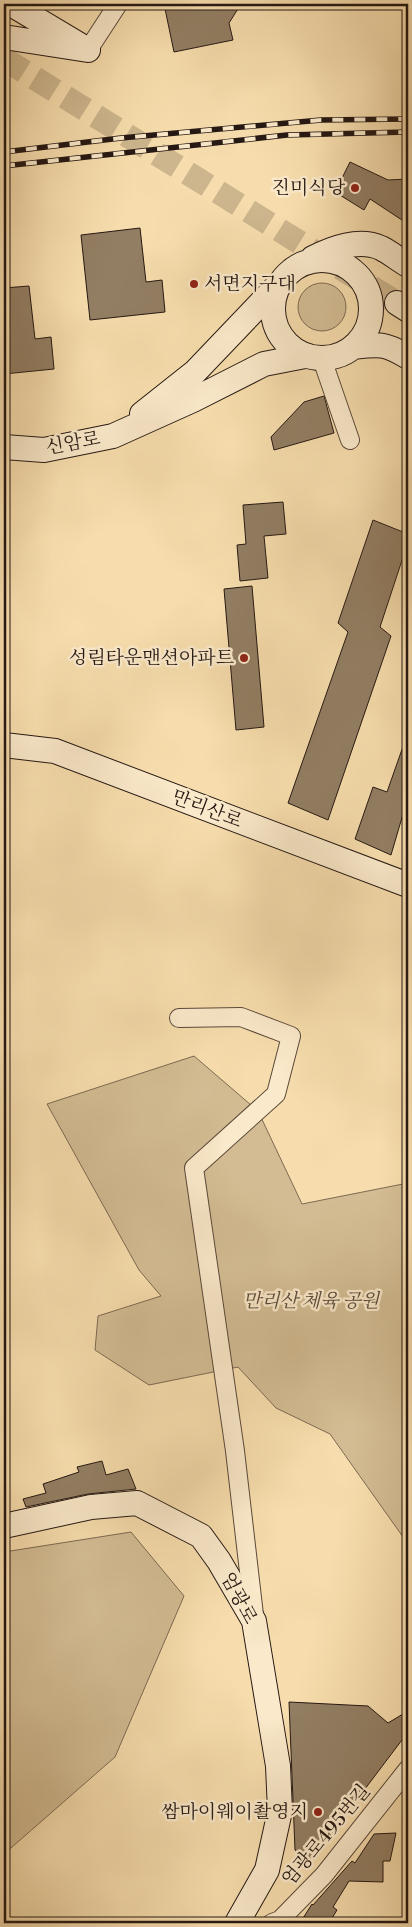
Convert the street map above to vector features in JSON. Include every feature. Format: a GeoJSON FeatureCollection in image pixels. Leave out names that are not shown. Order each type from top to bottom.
{"type":"FeatureCollection","features":[{"type":"Feature","properties":{"kind":"main road"},"geometry":{"type":"LineString","coordinates":[[11,4],[88,50]]}},
{"type":"Feature","properties":{"kind":"main road"},"geometry":{"type":"LineString","coordinates":[[4,38],[88,50]]}},
{"type":"Feature","properties":{"kind":"main road"},"geometry":{"type":"LineString","coordinates":[[113,436],[195,372],[289,272],[302,263],[332,248],[356,244],[380,247],[408,265]]}},
{"type":"Feature","properties":{"kind":"main road"},"geometry":{"type":"LineString","coordinates":[[113,436],[193,400],[264,364],[313,357],[338,356],[353,347],[364,335],[370,321],[372,305],[368,290],[360,276],[348,266],[333,260],[317,259],[302,263]]}},
{"type":"Feature","properties":{"kind":"main road"},"geometry":{"type":"LineString","coordinates":[[278,285],[273,301],[273,318],[279,334],[290,347],[313,357]]}},
{"type":"Feature","properties":{"kind":"main road"},"geometry":{"type":"LineString","coordinates":[[353,347],[378,344],[395,349],[408,357]]}},
{"type":"Feature","properties":{"kind":"main road","name":"신암로"},"geometry":{"type":"LineString","coordinates":[[4,447],[44,450],[113,436]]}},
{"type":"Feature","properties":{"kind":"main road","name":"만리산로"},"geometry":{"type":"LineString","coordinates":[[4,745],[54,751],[408,885]]}},
{"type":"Feature","properties":{"kind":"main road","name":"엄광로"},"geometry":{"type":"LineString","coordinates":[[4,1526],[91,1507],[137,1503],[201,1536],[220,1562],[254,1620],[278,1766],[280,1811],[267,1870],[238,1923]]}},
{"type":"Feature","properties":{"kind":"street"},"geometry":{"type":"LineString","coordinates":[[88,50],[118,4]]}},
{"type":"Feature","properties":{"kind":"street"},"geometry":{"type":"LineString","coordinates":[[313,357],[350,440]]}},
{"type":"Feature","properties":{"kind":"street"},"geometry":{"type":"LineString","coordinates":[[179,1018],[241,1017],[291,1036],[276,1094],[194,1168],[235,1451],[254,1620]]}},
{"type":"Feature","properties":{"kind":"street","name":"엄광로495번길"},"geometry":{"type":"LineString","coordinates":[[272,1923],[280,1920],[324,1875],[408,1769]]}},
{"type":"Feature","properties":{"kind":"green space"},"geometry":{"type":"Polygon","coordinates":[[[322,283],[331,285],[339,290],[344,298],[346,307],[344,316],[339,324],[331,329],[322,331],[313,329],[305,324],[300,316],[298,307],[300,298],[305,290],[313,285],[322,283]]]}},
{"type":"Feature","properties":{"kind":"green space","name":"만리산 체육 공원"},"geometry":{"type":"Polygon","coordinates":[[[194,1056],[258,1111],[302,1204],[408,1183],[408,1544],[330,1434],[276,1408],[238,1367],[149,1385],[95,1350],[98,1316],[161,1296],[139,1270],[47,1104],[194,1056]]]}},
{"type":"Feature","properties":{"kind":"green space"},"geometry":{"type":"Polygon","coordinates":[[[131,1532],[184,1596],[115,1757],[4,1854],[4,1552],[131,1532]]]}},
{"type":"Feature","properties":{"kind":"building"},"geometry":{"type":"Polygon","coordinates":[[[164,4],[241,4],[229,23],[233,40],[174,52],[164,4]]]}},
{"type":"Feature","properties":{"kind":"building"},"geometry":{"type":"Polygon","coordinates":[[[350,162],[388,180],[408,179],[408,224],[370,199],[364,210],[335,192],[350,162]]]}},
{"type":"Feature","properties":{"kind":"building"},"geometry":{"type":"Polygon","coordinates":[[[140,228],[146,282],[162,280],[165,312],[90,320],[81,235],[140,228]]]}},
{"type":"Feature","properties":{"kind":"building"},"geometry":{"type":"Polygon","coordinates":[[[29,286],[35,339],[51,337],[54,369],[4,374],[4,288],[29,286]]]}},
{"type":"Feature","properties":{"kind":"building"},"geometry":{"type":"Polygon","coordinates":[[[324,396],[334,433],[274,450],[271,437],[304,402],[324,396]]]}},
{"type":"Feature","properties":{"kind":"building"},"geometry":{"type":"Polygon","coordinates":[[[283,502],[286,534],[264,536],[268,578],[240,581],[237,545],[246,544],[243,505],[283,502]]]}},
{"type":"Feature","properties":{"kind":"building"},"geometry":{"type":"Polygon","coordinates":[[[373,520],[408,534],[408,542],[380,627],[391,636],[328,820],[288,803],[348,632],[338,623],[373,520]]]}},
{"type":"Feature","properties":{"kind":"building","name":"성림타운맨션아파트"},"geometry":{"type":"Polygon","coordinates":[[[252,586],[264,727],[236,730],[224,589],[252,586]]]}},
{"type":"Feature","properties":{"kind":"building"},"geometry":{"type":"Polygon","coordinates":[[[406,738],[408,738],[408,797],[391,855],[355,839],[373,787],[387,792],[406,738]]]}},
{"type":"Feature","properties":{"kind":"building"},"geometry":{"type":"Polygon","coordinates":[[[102,1461],[106,1475],[128,1469],[136,1489],[88,1494],[26,1507],[23,1499],[46,1493],[43,1484],[79,1472],[77,1467],[102,1461]]]}},
{"type":"Feature","properties":{"kind":"building"},"geometry":{"type":"Polygon","coordinates":[[[289,1702],[368,1706],[388,1723],[408,1711],[408,1732],[309,1863],[295,1850],[289,1702]]]}},
{"type":"Feature","properties":{"kind":"building"},"geometry":{"type":"Polygon","coordinates":[[[396,1833],[390,1861],[383,1861],[383,1882],[349,1881],[333,1907],[337,1910],[329,1923],[300,1923],[312,1904],[352,1861],[355,1863],[374,1834],[396,1833]]]}},
{"type":"Feature","properties":{"kind":"tunnel"},"geometry":{"type":"LineString","coordinates":[[4,59],[397,303]]}},
{"type":"Feature","properties":{"kind":"railway"},"geometry":{"type":"LineString","coordinates":[[4,152],[121,138],[321,120],[408,119]]}},
{"type":"Feature","properties":{"kind":"railway"},"geometry":{"type":"LineString","coordinates":[[4,166],[287,135],[408,132]]}},
{"type":"Feature","properties":{"kind":"place","name":"진미식당"},"geometry":{"type":"Point","coordinates":[355,188]}},
{"type":"Feature","properties":{"kind":"place","name":"서면지구대"},"geometry":{"type":"Point","coordinates":[194,284]}},
{"type":"Feature","properties":{"kind":"place","name":"성림타운맨션아파트"},"geometry":{"type":"Point","coordinates":[244,658]}},
{"type":"Feature","properties":{"kind":"place","name":"쌈마이웨이촬영지"},"geometry":{"type":"Point","coordinates":[318,1812]}}]}
